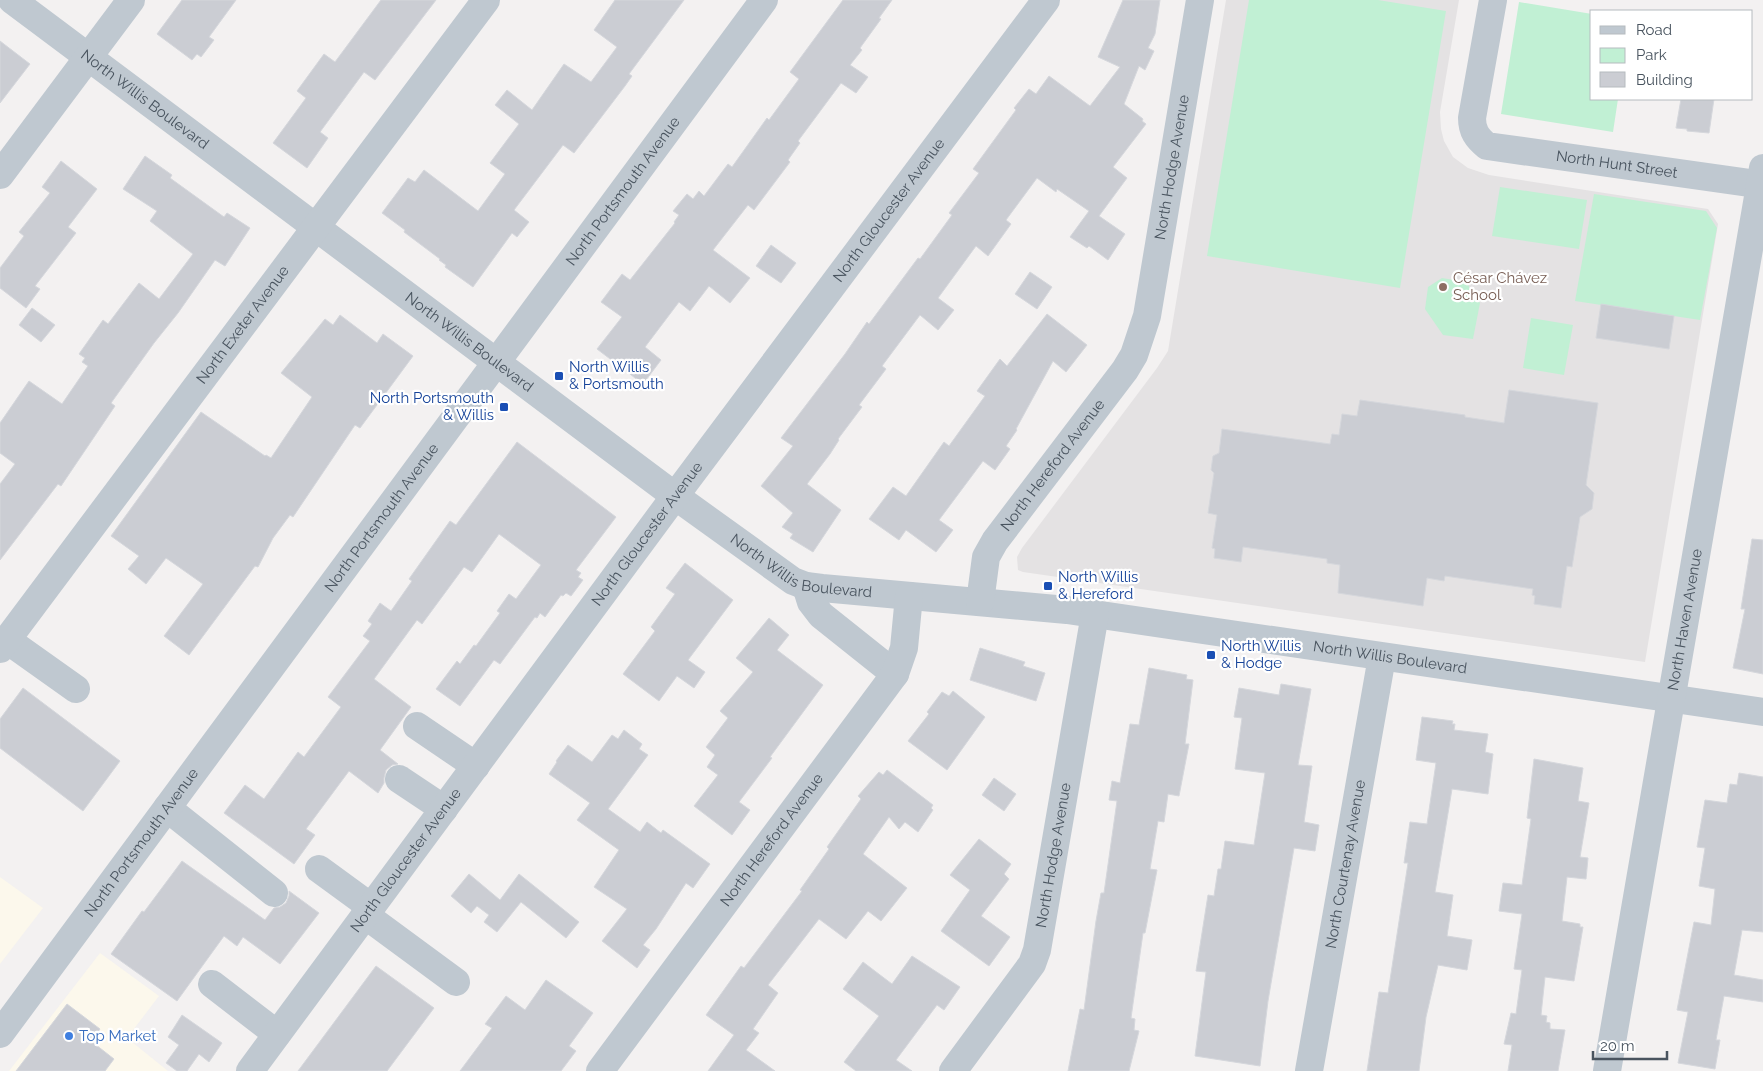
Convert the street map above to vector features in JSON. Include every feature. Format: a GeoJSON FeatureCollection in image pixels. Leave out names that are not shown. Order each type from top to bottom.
{"type":"FeatureCollection","features":[{"type":"Feature","properties":{"kind":"street","name":"North Willis Boulevard"},"geometry":{"type":"LineString","coordinates":[[12,0],[675,496],[793,581],[806,586],[1095,614],[1763,712]]}},
{"type":"Feature","properties":{"kind":"street"},"geometry":{"type":"LineString","coordinates":[[0,175],[131,0]]}},
{"type":"Feature","properties":{"kind":"street","name":"North Exeter Avenue"},"geometry":{"type":"LineString","coordinates":[[3,645],[486,0]]}},
{"type":"Feature","properties":{"kind":"street","name":"North Portsmouth Avenue"},"geometry":{"type":"LineString","coordinates":[[0,1034],[764,0]]}},
{"type":"Feature","properties":{"kind":"street","name":"North Gloucester Avenue"},"geometry":{"type":"LineString","coordinates":[[250,1071],[675,496],[1046,0]]}},
{"type":"Feature","properties":{"kind":"street","name":"North Hodge Avenue"},"geometry":{"type":"LineString","coordinates":[[1142,334],[1147,316],[1200,0]]}},
{"type":"Feature","properties":{"kind":"street","name":"North Hunt Street"},"geometry":{"type":"LineString","coordinates":[[1493,0],[1472,118],[1472,128],[1480,140],[1487,146],[1762,179]]}},
{"type":"Feature","properties":{"kind":"street","name":"North Haven Avenue"},"geometry":{"type":"LineString","coordinates":[[1607,1071],[1762,179]]}},
{"type":"Feature","properties":{"kind":"street","name":"North Hereford Avenue"},"geometry":{"type":"LineString","coordinates":[[980,602],[986,557],[995,541],[1124,370],[1134,355],[1142,334]]}},
{"type":"Feature","properties":{"kind":"street"},"geometry":{"type":"LineString","coordinates":[[806,586],[811,602],[821,615],[895,674]]}},
{"type":"Feature","properties":{"kind":"street","name":"North Hereford Avenue"},"geometry":{"type":"LineString","coordinates":[[600,1071],[895,674],[904,648],[909,596]]}},
{"type":"Feature","properties":{"kind":"street","name":"North Hodge Avenue"},"geometry":{"type":"LineString","coordinates":[[953,1071],[1032,964],[1037,950],[1095,614]]}},
{"type":"Feature","properties":{"kind":"street"},"geometry":{"type":"LineString","coordinates":[[3,645],[76,689]]}},
{"type":"Feature","properties":{"kind":"street","name":"North Courtenay Avenue"},"geometry":{"type":"LineString","coordinates":[[1309,1071],[1382,657]]}},
{"type":"Feature","properties":{"kind":"street"},"geometry":{"type":"LineString","coordinates":[[417,726],[476,766]]}},
{"type":"Feature","properties":{"kind":"street"},"geometry":{"type":"LineString","coordinates":[[399,779],[444,809]]}},
{"type":"Feature","properties":{"kind":"street"},"geometry":{"type":"LineString","coordinates":[[167,808],[274,893]]}},
{"type":"Feature","properties":{"kind":"street"},"geometry":{"type":"LineString","coordinates":[[319,869],[456,982]]}},
{"type":"Feature","properties":{"kind":"street"},"geometry":{"type":"LineString","coordinates":[[212,984],[277,1034]]}},
{"type":"Feature","properties":{"kind":"shaded area","name":"César Chávez School"},"geometry":{"type":"Polygon","coordinates":[[[1226,0],[1459,0],[1440,112],[1444,141],[1453,157],[1468,168],[1489,175],[1708,209],[1718,224],[1645,662],[1018,570],[1017,557],[1022,548],[1168,351],[1226,0]]]}},
{"type":"Feature","properties":{"kind":"shaded area"},"geometry":{"type":"Polygon","coordinates":[[[0,877],[43,908],[0,964],[0,877]]]}},
{"type":"Feature","properties":{"kind":"shaded area"},"geometry":{"type":"Polygon","coordinates":[[[100,953],[159,996],[127,1038],[168,1071],[9,1071],[100,953]]]}},
{"type":"Feature","properties":{"kind":"green space"},"geometry":{"type":"Polygon","coordinates":[[[1249,0],[1378,0],[1446,11],[1400,288],[1207,256],[1249,0]]]}},
{"type":"Feature","properties":{"kind":"green space"},"geometry":{"type":"Polygon","coordinates":[[[1519,2],[1590,14],[1590,100],[1618,100],[1613,132],[1501,114],[1519,2]]]}},
{"type":"Feature","properties":{"kind":"green space"},"geometry":{"type":"Polygon","coordinates":[[[1500,187],[1587,200],[1579,249],[1492,236],[1500,187]]]}},
{"type":"Feature","properties":{"kind":"green space"},"geometry":{"type":"Polygon","coordinates":[[[1594,194],[1706,211],[1717,228],[1700,320],[1575,301],[1594,194]]]}},
{"type":"Feature","properties":{"kind":"green space"},"geometry":{"type":"Polygon","coordinates":[[[1442,278],[1466,282],[1480,303],[1473,339],[1443,335],[1425,309],[1428,287],[1442,278]]]}},
{"type":"Feature","properties":{"kind":"green space"},"geometry":{"type":"Polygon","coordinates":[[[1531,318],[1573,325],[1564,375],[1523,368],[1531,318]]]}},
{"type":"Feature","properties":{"kind":"building"},"geometry":{"type":"Polygon","coordinates":[[[182,0],[236,0],[209,37],[214,40],[201,57],[197,54],[192,60],[157,34],[182,0]]]}},
{"type":"Feature","properties":{"kind":"building"},"geometry":{"type":"Polygon","coordinates":[[[381,0],[436,0],[375,80],[364,72],[320,132],[328,138],[307,168],[273,143],[306,98],[297,91],[324,54],[335,62],[381,0]]]}},
{"type":"Feature","properties":{"kind":"building"},"geometry":{"type":"Polygon","coordinates":[[[615,0],[684,0],[629,74],[632,76],[625,86],[574,153],[563,145],[514,210],[529,222],[517,237],[512,233],[473,287],[445,267],[446,265],[440,259],[382,213],[408,178],[415,182],[424,170],[478,211],[505,174],[490,163],[519,124],[495,105],[507,90],[532,110],[564,64],[591,82],[617,47],[594,30],[615,0]]]}},
{"type":"Feature","properties":{"kind":"building"},"geometry":{"type":"Polygon","coordinates":[[[843,0],[892,0],[860,48],[862,50],[850,65],[868,77],[856,93],[841,83],[798,141],[800,143],[788,160],[790,162],[754,210],[748,205],[713,250],[750,278],[730,303],[709,286],[690,311],[679,302],[645,347],[661,360],[643,384],[597,349],[622,317],[601,302],[622,274],[630,280],[675,223],[679,215],[673,211],[687,194],[693,199],[699,191],[704,196],[728,164],[732,167],[767,118],[769,120],[799,79],[790,72],[843,0]]]}},
{"type":"Feature","properties":{"kind":"building"},"geometry":{"type":"Polygon","coordinates":[[[1123,0],[1160,0],[1155,34],[1148,48],[1154,51],[1145,70],[1139,66],[1124,104],[1143,119],[1142,121],[1146,124],[1113,167],[1127,178],[1099,216],[1125,234],[1108,260],[1089,246],[1087,248],[1070,237],[1089,211],[1057,189],[1056,192],[1037,178],[1006,220],[1011,224],[988,256],[976,246],[938,298],[954,310],[938,330],[920,315],[882,366],[886,369],[859,405],[862,407],[807,484],[841,510],[813,552],[790,538],[793,534],[782,527],[793,513],[761,486],[793,446],[781,438],[867,322],[869,324],[952,215],[949,213],[979,173],[973,169],[1029,89],[1036,94],[1049,76],[1090,106],[1120,67],[1098,57],[1123,0]]]}},
{"type":"Feature","properties":{"kind":"building"},"geometry":{"type":"Polygon","coordinates":[[[0,41],[30,64],[0,103],[0,41]]]}},
{"type":"Feature","properties":{"kind":"building"},"geometry":{"type":"Polygon","coordinates":[[[1681,100],[1714,100],[1709,133],[1676,128],[1681,100]]]}},
{"type":"Feature","properties":{"kind":"building"},"geometry":{"type":"Polygon","coordinates":[[[145,156],[172,175],[170,178],[224,217],[227,213],[250,228],[225,266],[215,260],[111,403],[115,406],[61,486],[58,484],[0,560],[0,484],[15,464],[0,453],[0,423],[29,381],[62,404],[88,366],[82,362],[85,358],[79,354],[103,320],[108,324],[139,283],[159,299],[193,254],[150,221],[157,211],[123,189],[145,156]]]}},
{"type":"Feature","properties":{"kind":"building"},"geometry":{"type":"Polygon","coordinates":[[[61,161],[97,189],[68,227],[76,233],[35,286],[40,289],[26,308],[0,288],[0,268],[24,236],[19,232],[50,193],[42,187],[61,161]]]}},
{"type":"Feature","properties":{"kind":"building"},"geometry":{"type":"Polygon","coordinates":[[[771,245],[796,263],[781,283],[756,266],[771,245]]]}},
{"type":"Feature","properties":{"kind":"building"},"geometry":{"type":"Polygon","coordinates":[[[1030,272],[1052,287],[1037,309],[1015,294],[1030,272]]]}},
{"type":"Feature","properties":{"kind":"building"},"geometry":{"type":"Polygon","coordinates":[[[1601,304],[1674,316],[1669,349],[1596,338],[1601,304]]]}},
{"type":"Feature","properties":{"kind":"building"},"geometry":{"type":"Polygon","coordinates":[[[32,308],[55,325],[41,342],[19,325],[32,308]]]}},
{"type":"Feature","properties":{"kind":"building"},"geometry":{"type":"Polygon","coordinates":[[[1047,314],[1087,345],[1066,372],[1053,361],[1017,430],[1006,446],[1010,449],[995,470],[983,461],[939,520],[953,530],[936,552],[906,530],[899,540],[869,519],[893,487],[906,496],[944,442],[949,446],[985,396],[977,391],[1000,359],[1007,366],[1047,314]]]}},
{"type":"Feature","properties":{"kind":"building"},"geometry":{"type":"Polygon","coordinates":[[[340,315],[377,343],[383,334],[413,356],[360,428],[355,425],[293,517],[290,515],[273,538],[258,567],[255,566],[189,655],[164,636],[203,584],[166,558],[146,584],[128,569],[139,556],[111,536],[201,412],[265,456],[271,458],[312,397],[281,373],[325,319],[333,325],[340,315]]]}},
{"type":"Feature","properties":{"kind":"building"},"geometry":{"type":"Polygon","coordinates":[[[1509,390],[1598,403],[1586,485],[1594,493],[1592,509],[1580,517],[1572,567],[1567,566],[1561,608],[1534,604],[1535,596],[1532,595],[1533,589],[1445,576],[1444,581],[1427,578],[1423,606],[1338,593],[1340,565],[1327,563],[1327,559],[1243,547],[1241,562],[1214,558],[1215,549],[1212,548],[1217,515],[1208,513],[1214,473],[1211,470],[1213,456],[1219,453],[1222,429],[1330,444],[1332,434],[1339,435],[1342,414],[1357,416],[1360,400],[1465,415],[1465,417],[1504,423],[1509,390]]]}},
{"type":"Feature","properties":{"kind":"building"},"geometry":{"type":"Polygon","coordinates":[[[517,442],[616,517],[576,570],[581,573],[578,577],[583,580],[571,596],[566,593],[563,596],[561,595],[545,617],[540,613],[537,618],[535,617],[500,664],[494,660],[460,706],[436,689],[457,661],[460,664],[474,645],[476,646],[500,613],[497,611],[509,594],[516,599],[541,565],[499,534],[472,572],[464,567],[422,624],[417,620],[374,679],[411,707],[380,750],[398,764],[392,765],[386,770],[384,783],[378,793],[349,771],[306,829],[315,835],[294,864],[224,813],[245,785],[264,799],[298,752],[304,757],[341,707],[328,697],[370,641],[363,636],[372,624],[368,621],[380,603],[391,611],[412,581],[409,579],[450,521],[456,525],[517,442]]]}},
{"type":"Feature","properties":{"kind":"building"},"geometry":{"type":"Polygon","coordinates":[[[1752,539],[1763,540],[1763,674],[1733,668],[1745,609],[1741,609],[1752,539]]]}},
{"type":"Feature","properties":{"kind":"building"},"geometry":{"type":"Polygon","coordinates":[[[685,563],[733,600],[688,660],[705,672],[694,688],[677,676],[659,701],[623,674],[655,631],[651,627],[675,594],[666,588],[685,563]]]}},
{"type":"Feature","properties":{"kind":"building"},"geometry":{"type":"Polygon","coordinates":[[[769,618],[789,635],[777,650],[823,685],[739,802],[750,810],[732,835],[694,806],[718,775],[707,767],[715,755],[706,747],[728,718],[720,711],[753,672],[736,658],[769,618]]]}},
{"type":"Feature","properties":{"kind":"building"},"geometry":{"type":"Polygon","coordinates":[[[980,648],[1025,662],[1023,666],[1045,673],[1036,701],[970,680],[980,648]]]}},
{"type":"Feature","properties":{"kind":"building"},"geometry":{"type":"Polygon","coordinates":[[[1149,668],[1187,675],[1186,679],[1193,680],[1185,744],[1189,744],[1179,796],[1168,794],[1164,822],[1158,821],[1150,869],[1157,870],[1145,933],[1143,933],[1131,1018],[1135,1019],[1134,1030],[1139,1031],[1129,1071],[1068,1071],[1080,1009],[1084,1010],[1096,921],[1101,893],[1104,893],[1117,801],[1109,800],[1112,781],[1120,783],[1130,724],[1139,725],[1149,668]]]}},
{"type":"Feature","properties":{"kind":"building"},"geometry":{"type":"Polygon","coordinates":[[[1281,684],[1311,689],[1298,765],[1312,766],[1304,822],[1319,825],[1315,851],[1294,848],[1268,1001],[1260,1066],[1195,1056],[1206,972],[1196,971],[1208,895],[1214,896],[1218,869],[1221,869],[1225,841],[1254,845],[1265,773],[1235,769],[1242,718],[1234,717],[1239,688],[1279,695],[1281,684]]]}},
{"type":"Feature","properties":{"kind":"building"},"geometry":{"type":"Polygon","coordinates":[[[23,688],[120,761],[83,811],[0,748],[0,719],[23,688]]]}},
{"type":"Feature","properties":{"kind":"building"},"geometry":{"type":"Polygon","coordinates":[[[953,691],[985,717],[947,770],[908,741],[929,714],[927,712],[942,692],[949,696],[953,691]]]}},
{"type":"Feature","properties":{"kind":"building"},"geometry":{"type":"Polygon","coordinates":[[[1422,717],[1453,721],[1452,724],[1455,724],[1454,730],[1488,734],[1485,752],[1493,754],[1488,794],[1452,789],[1435,892],[1453,895],[1447,936],[1472,940],[1467,970],[1438,965],[1426,1017],[1419,1071],[1367,1071],[1379,992],[1388,993],[1408,863],[1404,863],[1410,822],[1427,824],[1436,763],[1416,760],[1422,717]]]}},
{"type":"Feature","properties":{"kind":"building"},"geometry":{"type":"Polygon","coordinates":[[[624,730],[642,744],[639,749],[648,755],[608,809],[640,832],[647,822],[661,833],[663,830],[710,864],[693,888],[686,883],[656,929],[643,945],[650,950],[637,968],[602,941],[627,909],[594,887],[619,850],[577,820],[590,803],[549,774],[568,745],[592,762],[612,735],[618,739],[624,730]]]}},
{"type":"Feature","properties":{"kind":"building"},"geometry":{"type":"Polygon","coordinates":[[[1534,759],[1583,768],[1578,801],[1589,803],[1580,857],[1588,858],[1586,879],[1567,877],[1562,921],[1580,924],[1580,927],[1583,927],[1574,981],[1545,977],[1541,1015],[1547,1016],[1546,1022],[1550,1023],[1550,1029],[1565,1030],[1558,1071],[1508,1071],[1512,1045],[1504,1044],[1511,1013],[1516,1014],[1522,970],[1514,969],[1522,914],[1499,911],[1503,883],[1522,885],[1531,819],[1527,818],[1534,759]]]}},
{"type":"Feature","properties":{"kind":"building"},"geometry":{"type":"Polygon","coordinates":[[[887,770],[933,805],[931,808],[933,810],[918,832],[905,822],[899,829],[889,817],[863,854],[907,888],[881,921],[868,911],[846,939],[819,919],[768,985],[778,993],[753,1029],[759,1033],[746,1050],[775,1071],[708,1071],[734,1035],[706,1015],[741,966],[744,968],[802,891],[800,890],[829,849],[827,847],[861,799],[858,796],[879,772],[883,775],[887,770]]]}},
{"type":"Feature","properties":{"kind":"building"},"geometry":{"type":"Polygon","coordinates":[[[1739,773],[1763,777],[1763,932],[1742,930],[1734,975],[1763,980],[1763,1002],[1724,996],[1716,1040],[1720,1040],[1715,1069],[1678,1063],[1688,1012],[1677,1010],[1694,922],[1711,925],[1715,889],[1699,886],[1705,848],[1697,847],[1705,800],[1727,803],[1730,784],[1737,785],[1739,773]]]}},
{"type":"Feature","properties":{"kind":"building"},"geometry":{"type":"Polygon","coordinates":[[[994,778],[1016,794],[1004,811],[982,795],[994,778]]]}},
{"type":"Feature","properties":{"kind":"building"},"geometry":{"type":"Polygon","coordinates":[[[979,839],[1011,864],[1004,874],[1009,879],[981,916],[1010,937],[989,966],[941,931],[970,890],[950,875],[979,839]]]}},
{"type":"Feature","properties":{"kind":"building"},"geometry":{"type":"Polygon","coordinates":[[[182,861],[265,920],[274,908],[286,903],[289,891],[319,913],[280,964],[243,937],[237,946],[224,936],[177,1001],[111,954],[182,861]]]}},
{"type":"Feature","properties":{"kind":"building"},"geometry":{"type":"Polygon","coordinates":[[[469,874],[500,900],[519,874],[579,922],[566,938],[521,902],[497,932],[484,922],[489,915],[477,906],[471,913],[451,896],[469,874]]]}},
{"type":"Feature","properties":{"kind":"building"},"geometry":{"type":"Polygon","coordinates":[[[912,956],[960,987],[944,1010],[937,1005],[896,1060],[912,1071],[856,1071],[844,1062],[879,1016],[843,989],[863,962],[892,984],[912,956]]]}},
{"type":"Feature","properties":{"kind":"building"},"geometry":{"type":"Polygon","coordinates":[[[376,966],[434,1008],[387,1071],[298,1071],[376,966]]]}},
{"type":"Feature","properties":{"kind":"building"},"geometry":{"type":"Polygon","coordinates":[[[546,980],[593,1013],[569,1046],[576,1051],[561,1071],[460,1071],[492,1028],[485,1024],[506,996],[525,1010],[546,980]]]}},
{"type":"Feature","properties":{"kind":"building","name":"Top Market"},"geometry":{"type":"Polygon","coordinates":[[[67,1004],[100,1029],[91,1041],[114,1059],[105,1071],[16,1071],[67,1004]]]}},
{"type":"Feature","properties":{"kind":"building"},"geometry":{"type":"Polygon","coordinates":[[[182,1015],[222,1043],[209,1062],[199,1054],[187,1071],[177,1071],[166,1063],[179,1045],[168,1037],[182,1015]]]}},
{"type":"Feature","properties":{"kind":"place","name":"César Chávez School"},"geometry":{"type":"Point","coordinates":[1443,287]}},
{"type":"Feature","properties":{"kind":"place","name":"North Willis & Portsmouth"},"geometry":{"type":"Point","coordinates":[559,376]}},
{"type":"Feature","properties":{"kind":"place","name":"North Portsmouth & Willis"},"geometry":{"type":"Point","coordinates":[504,407]}},
{"type":"Feature","properties":{"kind":"place","name":"North Willis & Hereford"},"geometry":{"type":"Point","coordinates":[1048,586]}},
{"type":"Feature","properties":{"kind":"place","name":"North Willis & Hodge"},"geometry":{"type":"Point","coordinates":[1211,655]}},
{"type":"Feature","properties":{"kind":"place","name":"Top Market"},"geometry":{"type":"Point","coordinates":[69,1036]}}]}
